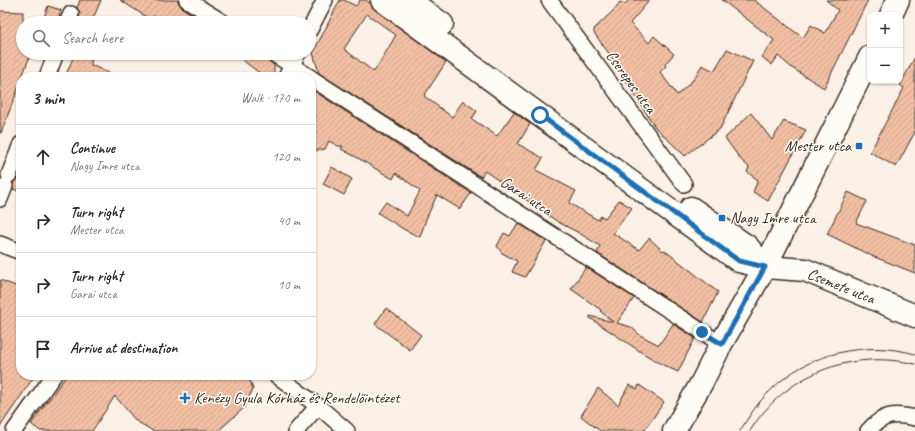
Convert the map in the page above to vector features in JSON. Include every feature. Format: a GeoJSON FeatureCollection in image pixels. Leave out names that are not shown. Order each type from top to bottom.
{"type":"FeatureCollection","features":[{"type":"Feature","properties":{"kind":"street"},"geometry":{"type":"LineString","coordinates":[[187,0],[213,16]]}},
{"type":"Feature","properties":{"kind":"street"},"geometry":{"type":"LineString","coordinates":[[316,17],[325,0]]}},
{"type":"Feature","properties":{"kind":"street"},"geometry":{"type":"LineString","coordinates":[[382,0],[739,261],[765,267]]}},
{"type":"Feature","properties":{"kind":"street"},"geometry":{"type":"LineString","coordinates":[[409,0],[689,207],[747,246],[765,267]]}},
{"type":"Feature","properties":{"kind":"street","name":"Cserepes utca"},"geometry":{"type":"LineString","coordinates":[[550,0],[684,184]]}},
{"type":"Feature","properties":{"kind":"street"},"geometry":{"type":"LineString","coordinates":[[892,12],[898,0]]}},
{"type":"Feature","properties":{"kind":"street"},"geometry":{"type":"LineString","coordinates":[[49,72],[53,60]]}},
{"type":"Feature","properties":{"kind":"street"},"geometry":{"type":"LineString","coordinates":[[674,431],[765,267],[867,63]]}},
{"type":"Feature","properties":{"kind":"street","name":"Garai utca"},"geometry":{"type":"LineString","coordinates":[[292,65],[302,72]]}},
{"type":"Feature","properties":{"kind":"street","name":"Garai utca"},"geometry":{"type":"LineString","coordinates":[[316,81],[722,344]]}},
{"type":"Feature","properties":{"kind":"street"},"geometry":{"type":"LineString","coordinates":[[5,187],[16,157]]}},
{"type":"Feature","properties":{"kind":"street"},"geometry":{"type":"LineString","coordinates":[[0,244],[16,250]]}},
{"type":"Feature","properties":{"kind":"street","name":"Csemete utca"},"geometry":{"type":"LineString","coordinates":[[765,267],[805,270],[915,316]]}},
{"type":"Feature","properties":{"kind":"street"},"geometry":{"type":"LineString","coordinates":[[14,431],[50,380]]}},
{"type":"Feature","properties":{"kind":"street"},"geometry":{"type":"LineString","coordinates":[[283,380],[318,406],[347,431]]}},
{"type":"Feature","properties":{"kind":"street"},"geometry":{"type":"LineString","coordinates":[[296,431],[318,406]]}},
{"type":"Feature","properties":{"kind":"street"},"geometry":{"type":"LineString","coordinates":[[868,431],[887,416],[901,414],[915,418]]}},
{"type":"Feature","properties":{"kind":"building"},"geometry":{"type":"Polygon","coordinates":[[[80,0],[101,0],[94,16],[79,16],[80,13],[77,8],[80,0]]]}},
{"type":"Feature","properties":{"kind":"building"},"geometry":{"type":"Polygon","coordinates":[[[120,0],[177,0],[182,8],[195,16],[154,16],[145,16],[120,0]]]}},
{"type":"Feature","properties":{"kind":"building"},"geometry":{"type":"Polygon","coordinates":[[[340,0],[344,0],[356,6],[360,0],[366,0],[375,10],[446,62],[424,96],[452,117],[463,101],[477,111],[472,119],[497,136],[514,112],[530,124],[518,144],[543,158],[536,170],[576,191],[569,203],[598,220],[601,216],[605,218],[619,200],[632,208],[613,233],[639,250],[649,238],[663,251],[664,250],[718,292],[703,322],[597,253],[600,246],[558,222],[485,171],[481,177],[319,73],[315,60],[316,47],[340,0]],[[367,14],[344,49],[374,72],[396,35],[367,14]]]}},
{"type":"Feature","properties":{"kind":"building"},"geometry":{"type":"Polygon","coordinates":[[[629,0],[650,0],[630,23],[649,43],[654,36],[674,54],[660,72],[677,95],[693,80],[702,65],[714,71],[727,49],[753,61],[720,129],[685,156],[655,127],[622,75],[623,73],[594,33],[594,29],[613,11],[620,2],[625,4],[629,0]]]}},
{"type":"Feature","properties":{"kind":"building"},"geometry":{"type":"Polygon","coordinates":[[[722,0],[754,0],[803,38],[811,25],[825,33],[838,10],[826,0],[868,0],[824,88],[792,68],[778,56],[772,65],[762,57],[774,40],[722,0]]]}},
{"type":"Feature","properties":{"kind":"building"},"geometry":{"type":"Polygon","coordinates":[[[48,6],[61,10],[59,16],[44,16],[48,6]]]}},
{"type":"Feature","properties":{"kind":"building"},"geometry":{"type":"Polygon","coordinates":[[[0,11],[23,12],[23,16],[16,16],[16,60],[28,60],[24,72],[16,72],[16,94],[0,133],[0,11]]]}},
{"type":"Feature","properties":{"kind":"building"},"geometry":{"type":"Polygon","coordinates":[[[915,57],[915,132],[896,167],[870,152],[904,88],[900,85],[903,84],[903,79],[915,57]]]}},
{"type":"Feature","properties":{"kind":"building"},"geometry":{"type":"Polygon","coordinates":[[[72,60],[91,60],[91,65],[107,72],[67,72],[72,60]]]}},
{"type":"Feature","properties":{"kind":"building"},"geometry":{"type":"Polygon","coordinates":[[[242,60],[267,60],[274,65],[274,72],[258,72],[242,60]]]}},
{"type":"Feature","properties":{"kind":"building"},"geometry":{"type":"Polygon","coordinates":[[[316,92],[471,193],[460,209],[437,195],[420,237],[405,230],[378,213],[386,202],[407,216],[420,191],[396,173],[393,179],[341,149],[343,146],[338,146],[329,141],[325,149],[316,150],[316,92]]]}},
{"type":"Feature","properties":{"kind":"building"},"geometry":{"type":"Polygon","coordinates":[[[751,113],[772,140],[784,121],[806,130],[768,201],[753,192],[758,180],[747,172],[749,167],[741,160],[725,138],[751,113]]]}},
{"type":"Feature","properties":{"kind":"building"},"geometry":{"type":"Polygon","coordinates":[[[332,167],[352,179],[344,195],[323,184],[332,167]]]}},
{"type":"Feature","properties":{"kind":"building"},"geometry":{"type":"Polygon","coordinates":[[[16,180],[16,190],[13,189],[13,183],[16,180]]]}},
{"type":"Feature","properties":{"kind":"building"},"geometry":{"type":"Polygon","coordinates":[[[848,192],[867,201],[856,223],[915,245],[915,273],[872,256],[827,234],[848,192]]]}},
{"type":"Feature","properties":{"kind":"building"},"geometry":{"type":"Polygon","coordinates":[[[518,223],[546,241],[525,277],[512,272],[517,261],[502,253],[497,246],[504,233],[510,236],[518,223]]]}},
{"type":"Feature","properties":{"kind":"building"},"geometry":{"type":"Polygon","coordinates":[[[586,267],[634,298],[617,323],[631,327],[640,335],[659,345],[673,324],[695,338],[678,372],[641,352],[590,318],[590,316],[613,322],[600,311],[601,310],[571,289],[586,267]]]}},
{"type":"Feature","properties":{"kind":"building"},"geometry":{"type":"Polygon","coordinates":[[[0,280],[16,286],[16,380],[32,380],[0,427],[0,280]]]}},
{"type":"Feature","properties":{"kind":"building"},"geometry":{"type":"Polygon","coordinates":[[[386,308],[421,335],[410,350],[375,324],[386,308]]]}},
{"type":"Feature","properties":{"kind":"building","name":"Kenézy Gyula Kórház és Rendelőintézet"},"geometry":{"type":"Polygon","coordinates":[[[63,380],[250,380],[253,389],[244,408],[218,431],[153,431],[136,421],[115,396],[92,431],[40,431],[31,424],[63,380]]]}},
{"type":"Feature","properties":{"kind":"building"},"geometry":{"type":"Polygon","coordinates":[[[629,385],[637,389],[639,385],[664,402],[644,431],[600,431],[581,416],[598,388],[618,405],[629,385]]]}},
{"type":"Feature","properties":{"kind":"tram line"},"geometry":{"type":"LineString","coordinates":[[740,431],[754,409],[771,390],[786,377],[819,359],[857,349],[896,350],[915,354]]}},
{"type":"Feature","properties":{"kind":"tram line"},"geometry":{"type":"LineString","coordinates":[[750,431],[765,411],[782,394],[801,381],[822,370],[867,360],[891,360],[915,364]]}},
{"type":"Feature","properties":{"kind":"place","name":"Mester utca"},"geometry":{"type":"Point","coordinates":[859,146]}},
{"type":"Feature","properties":{"kind":"place","name":"Nagy Imre utca"},"geometry":{"type":"Point","coordinates":[722,218]}},
{"type":"Feature","properties":{"kind":"place","name":"Kenézy Gyula Kórház és Rendelőintézet"},"geometry":{"type":"Point","coordinates":[185,398]}},
{"type":"Feature","properties":{"kind":"route"},"geometry":{"type":"LineString","coordinates":[[540,115],[739,261],[765,267],[722,344],[702,332]]}}]}
